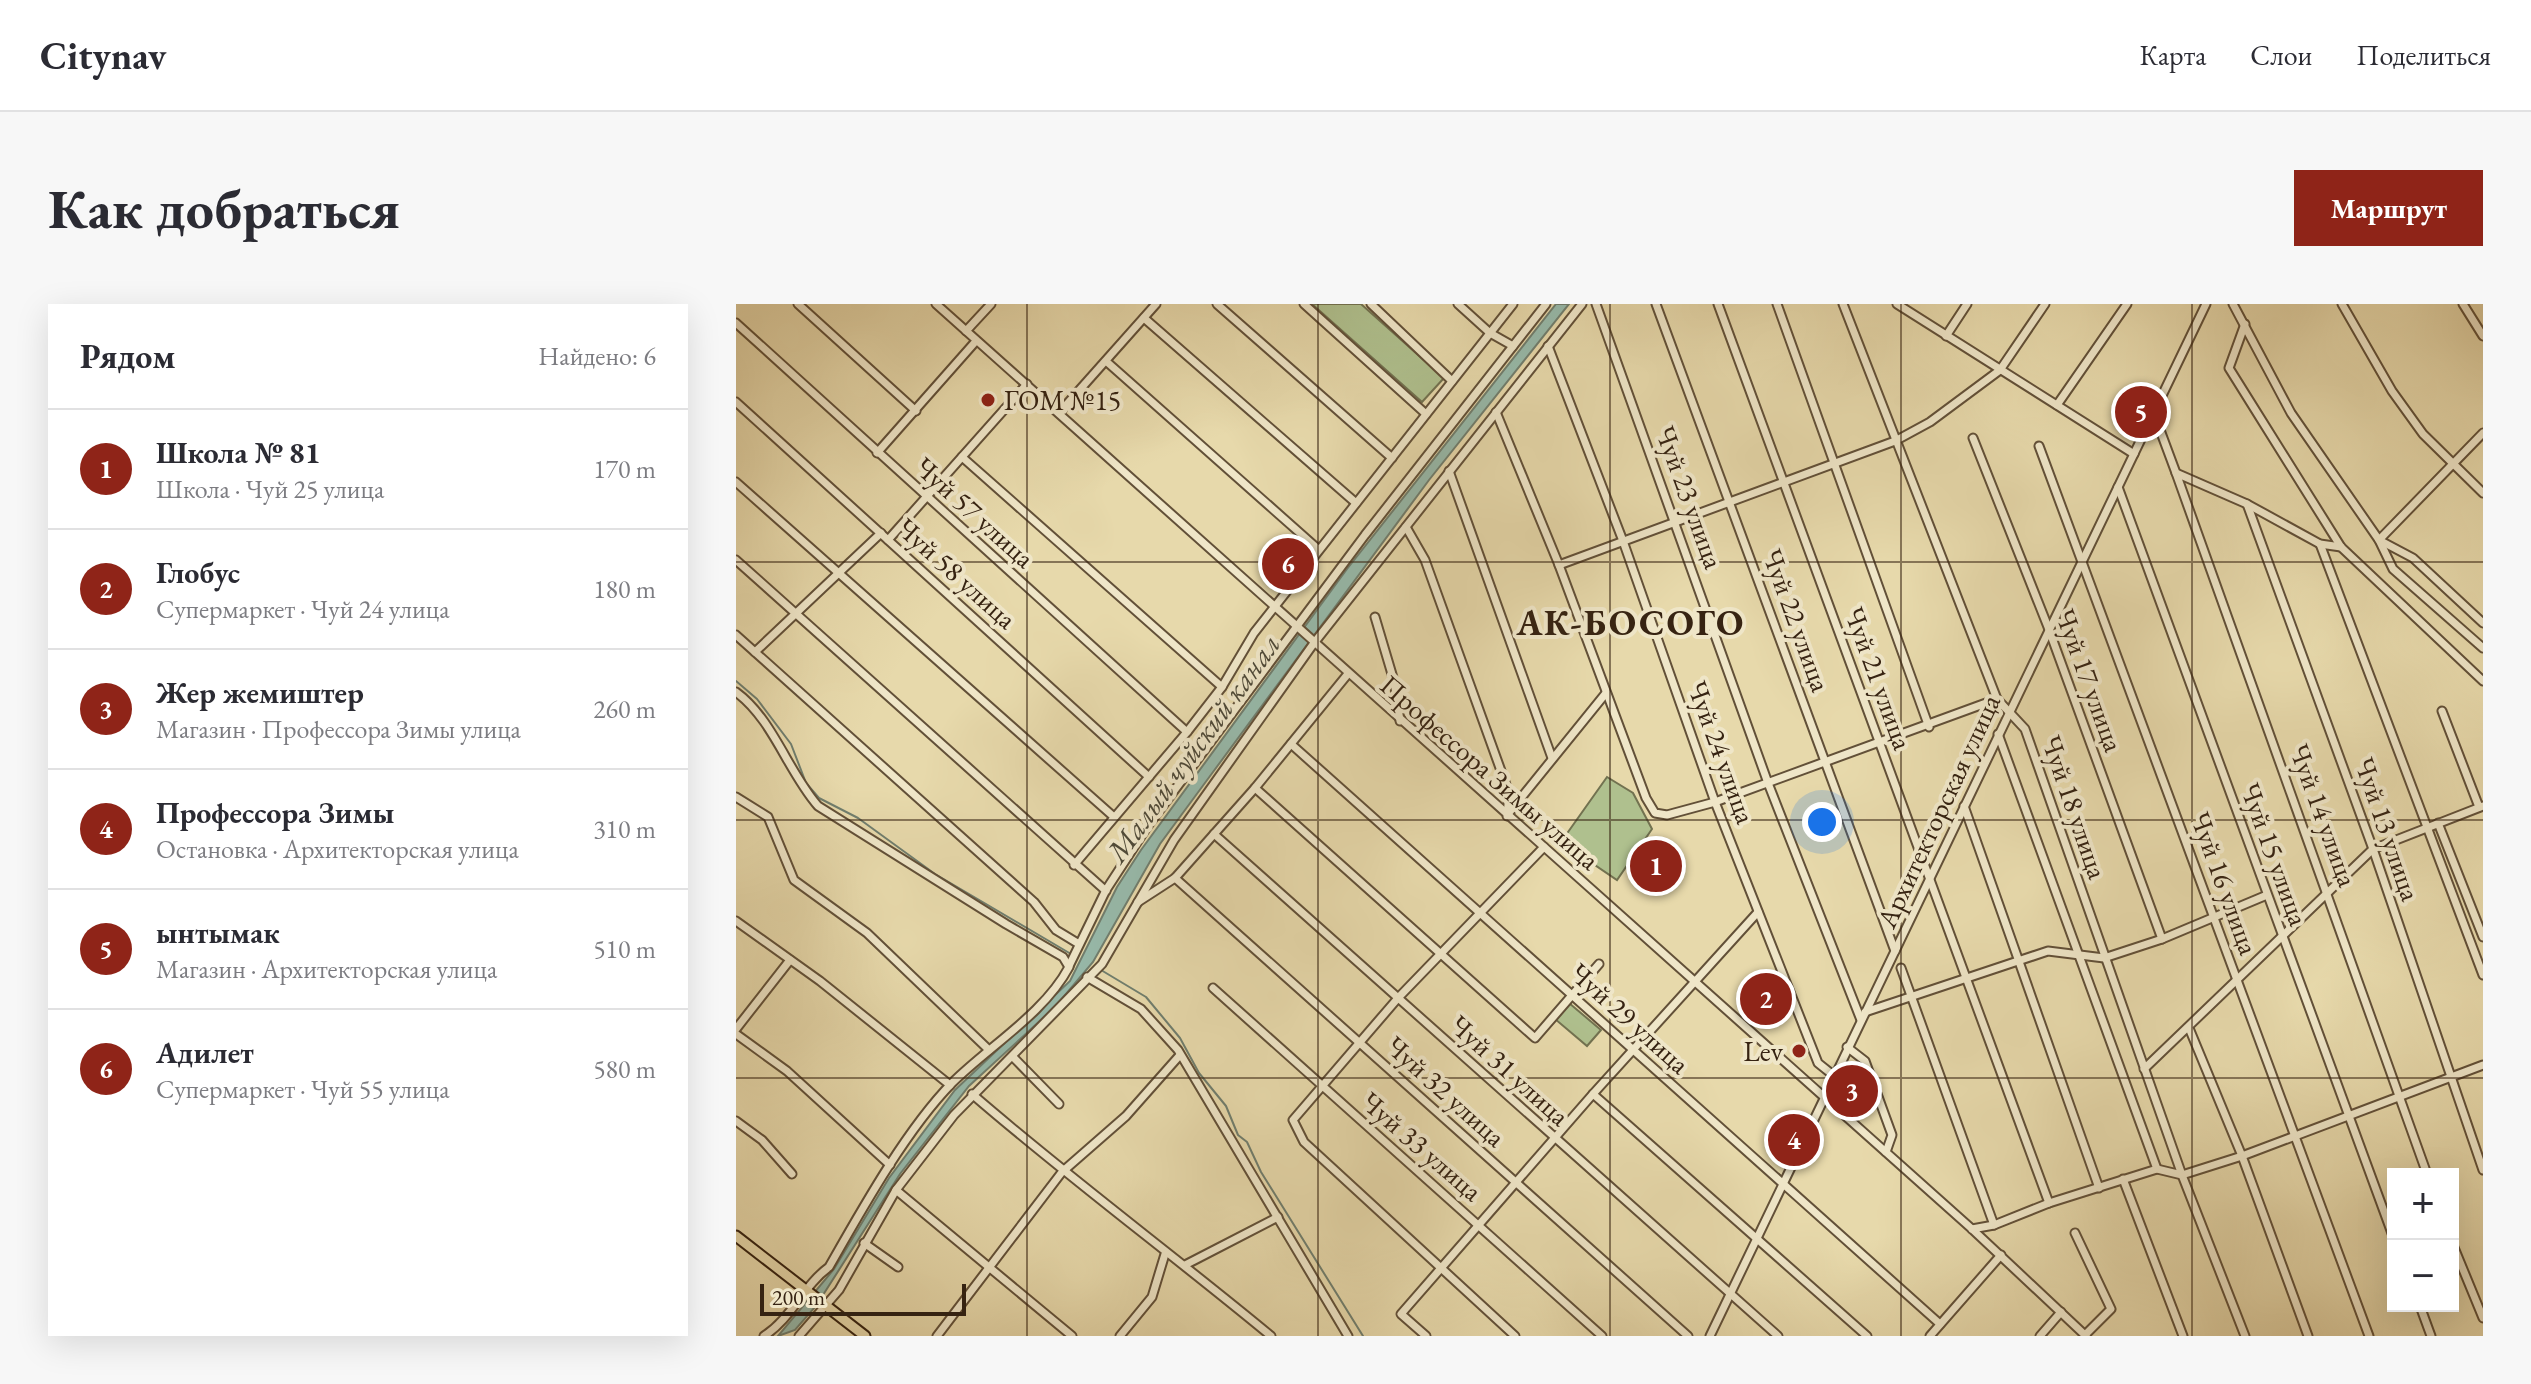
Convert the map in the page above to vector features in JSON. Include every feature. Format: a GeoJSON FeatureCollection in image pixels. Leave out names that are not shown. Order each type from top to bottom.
{"type":"FeatureCollection","features":[{"type":"Feature","properties":{"kind":"main road"},"geometry":{"type":"LineString","coordinates":[[736,1236],[865,1336]]}},
{"type":"Feature","properties":{"kind":"street"},"geometry":{"type":"LineString","coordinates":[[798,304],[916,411]]}},
{"type":"Feature","properties":{"kind":"street","name":"Профессора Зимы улица"},"geometry":{"type":"LineString","coordinates":[[936,304],[1276,606],[1347,675],[1972,1229],[2086,1335]]}},
{"type":"Feature","properties":{"kind":"street"},"geometry":{"type":"LineString","coordinates":[[966,331],[991,304]]}},
{"type":"Feature","properties":{"kind":"street"},"geometry":{"type":"LineString","coordinates":[[1059,413],[1156,304]]}},
{"type":"Feature","properties":{"kind":"street"},"geometry":{"type":"LineString","coordinates":[[1217,304],[1392,458]]}},
{"type":"Feature","properties":{"kind":"street"},"geometry":{"type":"LineString","coordinates":[[1304,304],[1426,414]]}},
{"type":"Feature","properties":{"kind":"street"},"geometry":{"type":"LineString","coordinates":[[1371,304],[1452,381]]}},
{"type":"Feature","properties":{"kind":"street"},"geometry":{"type":"LineString","coordinates":[[1458,304],[1490,333],[1513,346]]}},
{"type":"Feature","properties":{"kind":"street"},"geometry":{"type":"LineString","coordinates":[[1074,865],[1187,732],[1318,549],[1513,304]]}},
{"type":"Feature","properties":{"kind":"street"},"geometry":{"type":"LineString","coordinates":[[764,1336],[778,1327],[829,1267],[890,1165],[950,1085],[1045,998],[1069,964],[1106,891],[1147,827],[1297,626],[1546,304]]}},
{"type":"Feature","properties":{"kind":"street"},"geometry":{"type":"LineString","coordinates":[[799,1336],[825,1305],[896,1190],[972,1094],[1013,1057],[1102,964],[1174,840],[1314,643],[1582,304]]}},
{"type":"Feature","properties":{"kind":"street","name":"Чуй 23 улица"},"geometry":{"type":"LineString","coordinates":[[1596,304],[1768,783],[1863,1016]]}},
{"type":"Feature","properties":{"kind":"street","name":"Чуй 22 улица"},"geometry":{"type":"LineString","coordinates":[[1656,304],[1895,951]]}},
{"type":"Feature","properties":{"kind":"street","name":"Чуй 21 улица"},"geometry":{"type":"LineString","coordinates":[[1718,304],[2049,1203]]}},
{"type":"Feature","properties":{"kind":"street"},"geometry":{"type":"LineString","coordinates":[[1777,304],[1837,463],[1929,727]]}},
{"type":"Feature","properties":{"kind":"street","name":"Чуй 18 улица"},"geometry":{"type":"LineString","coordinates":[[1843,304],[1997,699],[2025,729],[2182,1175],[2245,1336]]}},
{"type":"Feature","properties":{"kind":"street"},"geometry":{"type":"LineString","coordinates":[[1897,304],[2134,454]]}},
{"type":"Feature","properties":{"kind":"street"},"geometry":{"type":"LineString","coordinates":[[1946,336],[1967,304]]}},
{"type":"Feature","properties":{"kind":"street"},"geometry":{"type":"LineString","coordinates":[[1559,565],[1895,441],[1930,422],[2000,370],[2045,304]]}},
{"type":"Feature","properties":{"kind":"street"},"geometry":{"type":"LineString","coordinates":[[2057,405],[2127,304]]}},
{"type":"Feature","properties":{"kind":"street","name":"Архитекторская улица"},"geometry":{"type":"LineString","coordinates":[[1710,1336],[1822,1097],[1931,880],[2048,627],[2206,304]]}},
{"type":"Feature","properties":{"kind":"street"},"geometry":{"type":"LineString","coordinates":[[2233,304],[2291,413],[2379,540],[2393,569],[2483,648]]}},
{"type":"Feature","properties":{"kind":"street"},"geometry":{"type":"LineString","coordinates":[[2342,304],[2392,391],[2423,434],[2483,493]]}},
{"type":"Feature","properties":{"kind":"street"},"geometry":{"type":"LineString","coordinates":[[2463,304],[2483,336]]}},
{"type":"Feature","properties":{"kind":"street"},"geometry":{"type":"LineString","coordinates":[[1144,318],[1356,503]]}},
{"type":"Feature","properties":{"kind":"street","name":"Чуй 57 улица"},"geometry":{"type":"LineString","coordinates":[[736,323],[1187,732]]}},
{"type":"Feature","properties":{"kind":"street"},"geometry":{"type":"LineString","coordinates":[[2245,324],[2229,368],[2341,547],[2368,576],[2483,681]]}},
{"type":"Feature","properties":{"kind":"street"},"geometry":{"type":"LineString","coordinates":[[877,453],[976,341]]}},
{"type":"Feature","properties":{"kind":"street","name":"Чуй 24 улица"},"geometry":{"type":"LineString","coordinates":[[1548,346],[1623,541],[1715,802],[1758,912],[1818,1063],[1833,1075]]}},
{"type":"Feature","properties":{"kind":"street"},"geometry":{"type":"LineString","coordinates":[[1107,362],[1318,549]]}},
{"type":"Feature","properties":{"kind":"street"},"geometry":{"type":"LineString","coordinates":[[888,540],[1027,384]]}},
{"type":"Feature","properties":{"kind":"street","name":"Чуй 58 улица"},"geometry":{"type":"LineString","coordinates":[[736,402],[1149,777]]}},
{"type":"Feature","properties":{"kind":"street"},"geometry":{"type":"LineString","coordinates":[[1496,412],[1655,813],[1667,815],[1715,802],[1929,727],[1997,699]]}},
{"type":"Feature","properties":{"kind":"street","name":"Чуй 14 улица"},"geometry":{"type":"LineString","coordinates":[[2150,422],[2160,430],[2176,473],[2425,1168]]}},
{"type":"Feature","properties":{"kind":"street"},"geometry":{"type":"LineString","coordinates":[[2379,540],[2483,433]]}},
{"type":"Feature","properties":{"kind":"street","name":"Чуй 17 улица"},"geometry":{"type":"LineString","coordinates":[[1973,438],[2048,627],[2162,939]]}},
{"type":"Feature","properties":{"kind":"street","name":"Чуй 16 улица"},"geometry":{"type":"LineString","coordinates":[[2039,446],[2236,979],[2297,1134],[2369,1336]]}},
{"type":"Feature","properties":{"kind":"street"},"geometry":{"type":"LineString","coordinates":[[962,457],[1222,687]]}},
{"type":"Feature","properties":{"kind":"street"},"geometry":{"type":"LineString","coordinates":[[1449,471],[1552,758]]}},
{"type":"Feature","properties":{"kind":"street"},"geometry":{"type":"LineString","coordinates":[[2176,473],[2247,504],[2320,544],[2341,547]]}},
{"type":"Feature","properties":{"kind":"street"},"geometry":{"type":"LineString","coordinates":[[736,482],[1114,817]]}},
{"type":"Feature","properties":{"kind":"street","name":"Чуй 15 улица"},"geometry":{"type":"LineString","coordinates":[[2118,487],[2387,1220]]}},
{"type":"Feature","properties":{"kind":"street","name":"Чуй 13 улица"},"geometry":{"type":"LineString","coordinates":[[2247,504],[2373,849],[2483,1170]]}},
{"type":"Feature","properties":{"kind":"street"},"geometry":{"type":"LineString","coordinates":[[1406,527],[1425,560],[1509,793],[1507,816]]}},
{"type":"Feature","properties":{"kind":"street"},"geometry":{"type":"LineString","coordinates":[[755,652],[881,533]]}},
{"type":"Feature","properties":{"kind":"street"},"geometry":{"type":"LineString","coordinates":[[2379,540],[2413,558],[2483,623]]}},
{"type":"Feature","properties":{"kind":"street"},"geometry":{"type":"LineString","coordinates":[[2320,544],[2483,975]]}},
{"type":"Feature","properties":{"kind":"street"},"geometry":{"type":"LineString","coordinates":[[736,560],[1106,891]]}},
{"type":"Feature","properties":{"kind":"street"},"geometry":{"type":"LineString","coordinates":[[1375,617],[1394,681],[1400,721]]}},
{"type":"Feature","properties":{"kind":"street"},"geometry":{"type":"LineString","coordinates":[[736,635],[1034,902],[1056,930],[1079,944]]}},
{"type":"Feature","properties":{"kind":"street"},"geometry":{"type":"LineString","coordinates":[[1136,903],[1175,878],[1255,788],[1347,675]]}},
{"type":"Feature","properties":{"kind":"street"},"geometry":{"type":"LineString","coordinates":[[736,692],[756,713],[803,789],[818,806],[1069,964]]}},
{"type":"Feature","properties":{"kind":"street"},"geometry":{"type":"LineString","coordinates":[[1507,816],[1606,693]]}},
{"type":"Feature","properties":{"kind":"street"},"geometry":{"type":"LineString","coordinates":[[2144,1069],[2373,849],[2481,807],[2442,711]]}},
{"type":"Feature","properties":{"kind":"street"},"geometry":{"type":"LineString","coordinates":[[1998,734],[2157,1169]]}},
{"type":"Feature","properties":{"kind":"street","name":"Чуй 29 улица"},"geometry":{"type":"LineString","coordinates":[[1291,744],[1940,1324]]}},
{"type":"Feature","properties":{"kind":"street"},"geometry":{"type":"LineString","coordinates":[[1255,788],[1535,1038],[1599,964]]}},
{"type":"Feature","properties":{"kind":"street"},"geometry":{"type":"LineString","coordinates":[[736,797],[768,817],[794,880],[867,933],[989,1050]]}},
{"type":"Feature","properties":{"kind":"street"},"geometry":{"type":"LineString","coordinates":[[1964,806],[2099,1188]]}},
{"type":"Feature","properties":{"kind":"street"},"geometry":{"type":"LineString","coordinates":[[2438,823],[2483,937]]}},
{"type":"Feature","properties":{"kind":"street","name":"Чуй 31 улица"},"geometry":{"type":"LineString","coordinates":[[1214,834],[1778,1336]]}},
{"type":"Feature","properties":{"kind":"street"},"geometry":{"type":"LineString","coordinates":[[1515,1336],[1304,1142],[1293,1120],[1398,998],[1544,847]]}},
{"type":"Feature","properties":{"kind":"street","name":"Чуй 32 улица"},"geometry":{"type":"LineString","coordinates":[[1175,878],[1688,1336]]}},
{"type":"Feature","properties":{"kind":"street"},"geometry":{"type":"LineString","coordinates":[[1863,1016],[2048,951],[2104,958],[2162,939],[2267,895]]}},
{"type":"Feature","properties":{"kind":"street"},"geometry":{"type":"LineString","coordinates":[[1426,1336],[1401,1314],[1632,1050],[1758,912]]}},
{"type":"Feature","properties":{"kind":"street"},"geometry":{"type":"LineString","coordinates":[[736,921],[950,1085]]}},
{"type":"Feature","properties":{"kind":"street"},"geometry":{"type":"LineString","coordinates":[[790,960],[736,1032],[787,1071],[890,1165]]}},
{"type":"Feature","properties":{"kind":"street"},"geometry":{"type":"LineString","coordinates":[[1901,968],[1994,1225]]}},
{"type":"Feature","properties":{"kind":"street"},"geometry":{"type":"LineString","coordinates":[[1087,977],[1141,1009],[1180,1055],[1348,1336]]}},
{"type":"Feature","properties":{"kind":"street","name":"Чуй 33 улица"},"geometry":{"type":"LineString","coordinates":[[1213,988],[1602,1336]]}},
{"type":"Feature","properties":{"kind":"street"},"geometry":{"type":"LineString","coordinates":[[2189,1028],[2242,1156],[2308,1336]]}},
{"type":"Feature","properties":{"kind":"street"},"geometry":{"type":"LineString","coordinates":[[1847,1047],[1865,1061],[1871,1076],[1892,1135],[1886,1152]]}},
{"type":"Feature","properties":{"kind":"street"},"geometry":{"type":"LineString","coordinates":[[937,1336],[1062,1172],[1126,1116],[1180,1055]]}},
{"type":"Feature","properties":{"kind":"street"},"geometry":{"type":"LineString","coordinates":[[1013,1057],[1059,1104]]}},
{"type":"Feature","properties":{"kind":"street"},"geometry":{"type":"LineString","coordinates":[[1972,1229],[1994,1225],[2049,1203],[2157,1169],[2182,1175],[2242,1156],[2483,1065]]}},
{"type":"Feature","properties":{"kind":"street"},"geometry":{"type":"LineString","coordinates":[[972,1094],[1062,1172],[1101,1199],[1165,1254],[1185,1265],[1271,1336]]}},
{"type":"Feature","properties":{"kind":"street"},"geometry":{"type":"LineString","coordinates":[[1593,1094],[1867,1336]]}},
{"type":"Feature","properties":{"kind":"street"},"geometry":{"type":"LineString","coordinates":[[736,1121],[762,1140],[792,1174]]}},
{"type":"Feature","properties":{"kind":"street"},"geometry":{"type":"LineString","coordinates":[[2123,1179],[2183,1336]]}},
{"type":"Feature","properties":{"kind":"street"},"geometry":{"type":"LineString","coordinates":[[896,1190],[1072,1336]]}},
{"type":"Feature","properties":{"kind":"street"},"geometry":{"type":"LineString","coordinates":[[1185,1265],[1278,1217]]}},
{"type":"Feature","properties":{"kind":"street"},"geometry":{"type":"LineString","coordinates":[[2075,1233],[2111,1309],[2086,1335]]}},
{"type":"Feature","properties":{"kind":"street"},"geometry":{"type":"LineString","coordinates":[[864,1243],[898,1267]]}},
{"type":"Feature","properties":{"kind":"street"},"geometry":{"type":"LineString","coordinates":[[1120,1336],[1152,1297],[1165,1254]]}},
{"type":"Feature","properties":{"kind":"street"},"geometry":{"type":"LineString","coordinates":[[1930,1336],[2001,1255]]}},
{"type":"Feature","properties":{"kind":"street"},"geometry":{"type":"LineString","coordinates":[[2459,1260],[2483,1318]]}},
{"type":"Feature","properties":{"kind":"street"},"geometry":{"type":"LineString","coordinates":[[2040,1336],[2061,1312]]}},
{"type":"Feature","properties":{"kind":"street"},"geometry":{"type":"LineString","coordinates":[[2422,1312],[2431,1336]]}},
{"type":"Feature","properties":{"kind":"green space"},"geometry":{"type":"Polygon","coordinates":[[[1312,304],[1361,304],[1444,378],[1422,402],[1312,304]]]}},
{"type":"Feature","properties":{"kind":"green space"},"geometry":{"type":"Polygon","coordinates":[[[1607,777],[1633,793],[1652,829],[1617,880],[1561,842],[1607,777]]]}},
{"type":"Feature","properties":{"kind":"green space"},"geometry":{"type":"Polygon","coordinates":[[[1569,1003],[1601,1030],[1587,1046],[1555,1019],[1569,1003]]]}},
{"type":"Feature","properties":{"kind":"shaded area"},"geometry":{"type":"Polygon","coordinates":[[[1556,304],[1569,304],[1429,480],[1160,844],[1093,962],[1055,1007],[969,1086],[900,1174],[816,1306],[795,1330],[778,1336],[834,1269],[889,1178],[955,1090],[1070,981],[1117,887],[1141,850],[1347,569],[1556,304]]]}},
{"type":"Feature","properties":{"kind":"waterway"},"geometry":{"type":"LineString","coordinates":[[736,681],[757,699],[791,744],[806,783],[819,798],[858,818],[935,874],[1071,954]]}},
{"type":"Feature","properties":{"kind":"waterway"},"geometry":{"type":"LineString","coordinates":[[1101,970],[1146,997],[1180,1038],[1199,1073],[1226,1106],[1238,1135],[1247,1142],[1261,1172],[1363,1336]]}},
{"type":"Feature","properties":{"kind":"place","name":"ГОМ №15"},"geometry":{"type":"Point","coordinates":[988,400]}},
{"type":"Feature","properties":{"kind":"place","name":"ынтымак"},"geometry":{"type":"Point","coordinates":[2141,412]}},
{"type":"Feature","properties":{"kind":"place","name":"Адилет"},"geometry":{"type":"Point","coordinates":[1288,564]}},
{"type":"Feature","properties":{"kind":"place","name":"Школа № 81"},"geometry":{"type":"Point","coordinates":[1656,866]}},
{"type":"Feature","properties":{"kind":"place","name":"Глобус"},"geometry":{"type":"Point","coordinates":[1766,999]}},
{"type":"Feature","properties":{"kind":"place","name":"Lev"},"geometry":{"type":"Point","coordinates":[1799,1051]}},
{"type":"Feature","properties":{"kind":"place","name":"Жер жемиштер"},"geometry":{"type":"Point","coordinates":[1852,1091]}},
{"type":"Feature","properties":{"kind":"place","name":"Профессора Зимы"},"geometry":{"type":"Point","coordinates":[1794,1140]}},
{"type":"Feature","properties":{"kind":"district","name":"АК-БОСОГО"},"geometry":{"type":"Point","coordinates":[1631,622]}},
{"type":"Feature","properties":{"kind":"water label","name":"Малый чуйский канал"},"geometry":{"type":"Point","coordinates":[1193,748]}}]}
